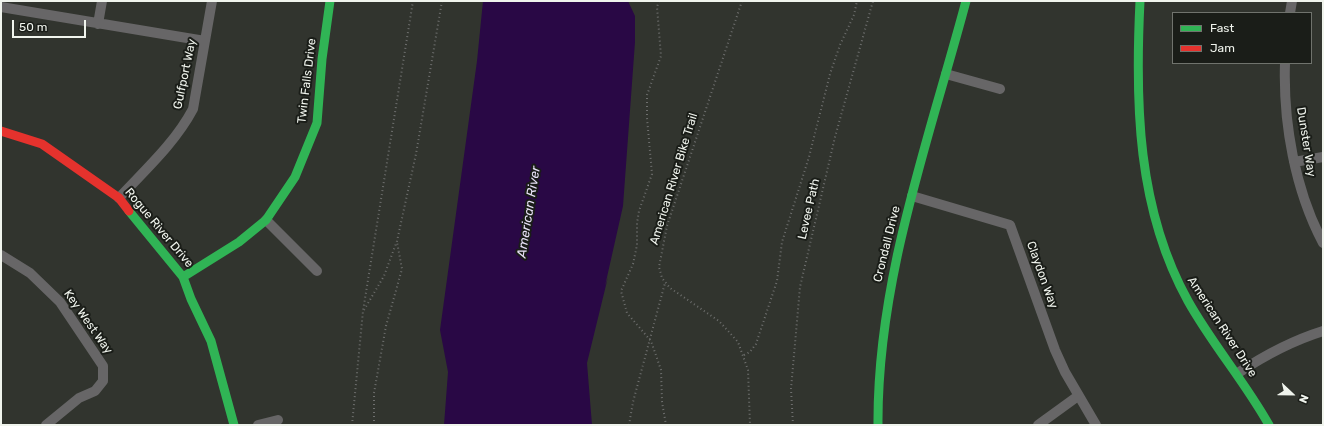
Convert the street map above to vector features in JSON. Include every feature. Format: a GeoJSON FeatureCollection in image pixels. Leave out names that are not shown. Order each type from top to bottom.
{"type":"FeatureCollection","features":[{"type":"Feature","properties":{"kind":"street"},"geometry":{"type":"LineString","coordinates":[[98,24],[102,1]]}},
{"type":"Feature","properties":{"kind":"street","name":"Gulfport Way"},"geometry":{"type":"LineString","coordinates":[[119,198],[175,138],[193,109],[212,1]]}},
{"type":"Feature","properties":{"kind":"street","name":"Twin Falls Drive"},"geometry":{"type":"LineString","coordinates":[[183,277],[239,242],[266,220],[295,178],[316,124],[322,59],[330,1]]}},
{"type":"Feature","properties":{"kind":"street","name":"Crondall Drive"},"geometry":{"type":"LineString","coordinates":[[878,425],[878,374],[886,304],[912,196],[966,1]]}},
{"type":"Feature","properties":{"kind":"street","name":"American River Drive"},"geometry":{"type":"LineString","coordinates":[[1140,1],[1136,78],[1139,117],[1143,156],[1155,219],[1165,252],[1186,296],[1238,374],[1269,425]]}},
{"type":"Feature","properties":{"kind":"street"},"geometry":{"type":"LineString","coordinates":[[1290,12],[1292,1]]}},
{"type":"Feature","properties":{"kind":"street"},"geometry":{"type":"LineString","coordinates":[[1,7],[205,41]]}},
{"type":"Feature","properties":{"kind":"street","name":"Dunster Way"},"geometry":{"type":"LineString","coordinates":[[1285,64],[1286,96],[1294,162],[1304,204],[1323,244]]}},
{"type":"Feature","properties":{"kind":"street"},"geometry":{"type":"LineString","coordinates":[[946,74],[1000,89]]}},
{"type":"Feature","properties":{"kind":"street","name":"Rogue River Drive"},"geometry":{"type":"LineString","coordinates":[[1,131],[42,144],[119,198],[183,277],[191,299],[211,341],[234,425]]}},
{"type":"Feature","properties":{"kind":"street"},"geometry":{"type":"LineString","coordinates":[[1294,162],[1323,157]]}},
{"type":"Feature","properties":{"kind":"street","name":"Claydon Way"},"geometry":{"type":"LineString","coordinates":[[912,196],[1010,225],[1056,350],[1078,396],[1096,425]]}},
{"type":"Feature","properties":{"kind":"street"},"geometry":{"type":"LineString","coordinates":[[266,220],[316,271]]}},
{"type":"Feature","properties":{"kind":"street","name":"Key West Way"},"geometry":{"type":"LineString","coordinates":[[1,255],[30,273],[60,302],[103,366],[103,381],[95,391],[79,398],[46,425]]}},
{"type":"Feature","properties":{"kind":"street"},"geometry":{"type":"LineString","coordinates":[[1238,374],[1274,350],[1295,340],[1323,331]]}},
{"type":"Feature","properties":{"kind":"street"},"geometry":{"type":"LineString","coordinates":[[1038,425],[1078,396]]}},
{"type":"Feature","properties":{"kind":"street"},"geometry":{"type":"LineString","coordinates":[[258,425],[278,420]]}},
{"type":"Feature","properties":{"kind":"path"},"geometry":{"type":"LineString","coordinates":[[352,425],[363,311],[413,1]]}},
{"type":"Feature","properties":{"kind":"path"},"geometry":{"type":"LineString","coordinates":[[363,311],[384,276],[397,241],[416,154],[442,1]]}},
{"type":"Feature","properties":{"kind":"path"},"geometry":{"type":"LineString","coordinates":[[660,1],[657,7],[661,56],[647,95],[647,118],[652,174],[639,212],[637,223],[637,245],[633,264],[621,292],[626,313],[651,341],[661,370],[662,402],[666,425]]}},
{"type":"Feature","properties":{"kind":"path","name":"American River Bike Trail"},"geometry":{"type":"LineString","coordinates":[[665,282],[659,267],[667,226],[742,1]]}},
{"type":"Feature","properties":{"kind":"path"},"geometry":{"type":"LineString","coordinates":[[744,356],[750,352],[756,344],[777,281],[782,242],[809,158],[830,74],[840,44],[854,15],[857,1]]}},
{"type":"Feature","properties":{"kind":"path","name":"Levee Path"},"geometry":{"type":"LineString","coordinates":[[793,425],[791,389],[800,287],[835,137],[873,1]]}},
{"type":"Feature","properties":{"kind":"path"},"geometry":{"type":"LineString","coordinates":[[374,425],[374,393],[386,326],[402,269],[397,241]]}},
{"type":"Feature","properties":{"kind":"path"},"geometry":{"type":"LineString","coordinates":[[629,425],[639,380],[651,341],[665,282]]}},
{"type":"Feature","properties":{"kind":"path"},"geometry":{"type":"LineString","coordinates":[[665,282],[677,294],[719,321],[731,332],[744,356],[749,381],[750,425]]}},
{"type":"Feature","properties":{"kind":"water","name":"American River"},"geometry":{"type":"Polygon","coordinates":[[[483,1],[628,1],[635,16],[635,42],[623,206],[605,286],[608,277],[587,363],[592,425],[444,425],[448,372],[440,330],[477,61],[483,1]]]}},
{"type":"Feature","properties":{"kind":"traffic: fast"},"geometry":{"type":"LineString","coordinates":[[183,277],[239,242],[266,220],[295,177],[317,123],[322,59],[330,1]]}},
{"type":"Feature","properties":{"kind":"traffic: fast"},"geometry":{"type":"LineString","coordinates":[[878,425],[880,371],[886,317],[896,263],[908,210],[966,1]]}},
{"type":"Feature","properties":{"kind":"traffic: fast"},"geometry":{"type":"LineString","coordinates":[[1140,1],[1138,78],[1143,155],[1149,193],[1158,230],[1171,266],[1197,317],[1250,394],[1269,425]]}},
{"type":"Feature","properties":{"kind":"traffic: fast"},"geometry":{"type":"LineString","coordinates":[[129,211],[183,277],[191,299],[211,341],[234,425]]}},
{"type":"Feature","properties":{"kind":"traffic: jam"},"geometry":{"type":"LineString","coordinates":[[1,131],[42,144],[119,198],[129,211]]}}]}
